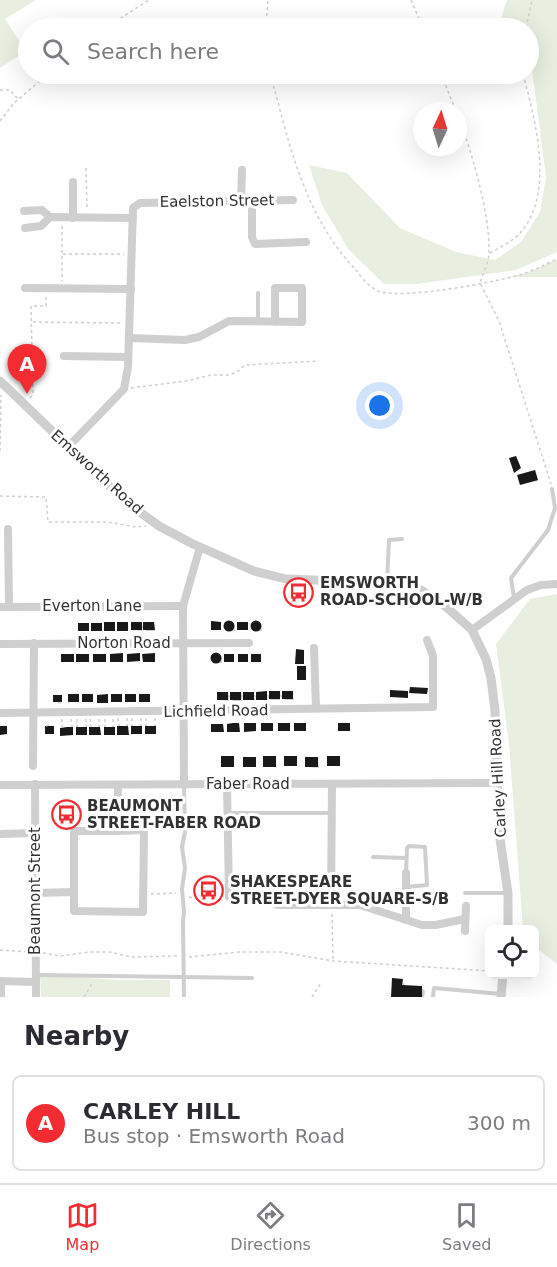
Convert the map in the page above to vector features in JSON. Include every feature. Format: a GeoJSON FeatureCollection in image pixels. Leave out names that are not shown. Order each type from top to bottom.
{"type":"FeatureCollection","features":[{"type":"Feature","properties":{"kind":"street"},"geometry":{"type":"LineString","coordinates":[[241,201],[242,170]]}},
{"type":"Feature","properties":{"kind":"street"},"geometry":{"type":"LineString","coordinates":[[73,182],[73,218]]}},
{"type":"Feature","properties":{"kind":"street","name":"Eaelston Street"},"geometry":{"type":"LineString","coordinates":[[133,218],[133,208],[140,203],[293,200]]}},
{"type":"Feature","properties":{"kind":"street"},"geometry":{"type":"LineString","coordinates":[[252,201],[255,244],[306,242]]}},
{"type":"Feature","properties":{"kind":"street"},"geometry":{"type":"LineString","coordinates":[[24,211],[42,210],[50,217],[62,218],[133,218],[129,357],[124,389],[68,447]]}},
{"type":"Feature","properties":{"kind":"street"},"geometry":{"type":"LineString","coordinates":[[25,228],[41,226],[50,217]]}},
{"type":"Feature","properties":{"kind":"street"},"geometry":{"type":"LineString","coordinates":[[25,288],[130,289]]}},
{"type":"Feature","properties":{"kind":"street"},"geometry":{"type":"LineString","coordinates":[[129,338],[185,340],[199,338],[230,321],[258,321],[274,322],[302,322],[303,288],[275,288],[274,322]]}},
{"type":"Feature","properties":{"kind":"street"},"geometry":{"type":"LineString","coordinates":[[64,356],[129,357]]}},
{"type":"Feature","properties":{"kind":"street","name":"Emsworth Road"},"geometry":{"type":"LineString","coordinates":[[1,381],[126,502],[159,526],[200,548],[254,571],[286,579],[387,582],[421,590],[444,605],[472,630]]}},
{"type":"Feature","properties":{"kind":"street"},"geometry":{"type":"LineString","coordinates":[[4,607],[8,530]]}},
{"type":"Feature","properties":{"kind":"street"},"geometry":{"type":"LineString","coordinates":[[184,784],[183,606],[200,548]]}},
{"type":"Feature","properties":{"kind":"street"},"geometry":{"type":"LineString","coordinates":[[472,630],[527,590],[541,585],[557,584]]}},
{"type":"Feature","properties":{"kind":"street","name":"Everton Lane"},"geometry":{"type":"LineString","coordinates":[[4,607],[183,606]]}},
{"type":"Feature","properties":{"kind":"street","name":"Carley Hill Road"},"geometry":{"type":"LineString","coordinates":[[472,630],[486,659],[491,678],[495,711],[499,832],[508,893],[508,925]]}},
{"type":"Feature","properties":{"kind":"street","name":"Lichfield Road"},"geometry":{"type":"LineString","coordinates":[[0,713],[433,707],[433,656],[427,640]]}},
{"type":"Feature","properties":{"kind":"street"},"geometry":{"type":"LineString","coordinates":[[33,766],[34,643]]}},
{"type":"Feature","properties":{"kind":"street","name":"Norton Road"},"geometry":{"type":"LineString","coordinates":[[0,644],[249,643]]}},
{"type":"Feature","properties":{"kind":"street"},"geometry":{"type":"LineString","coordinates":[[314,648],[316,708]]}},
{"type":"Feature","properties":{"kind":"street","name":"Faber Road"},"geometry":{"type":"LineString","coordinates":[[0,785],[496,783]]}},
{"type":"Feature","properties":{"kind":"street","name":"Beaumont Street"},"geometry":{"type":"LineString","coordinates":[[35,784],[36,997]]}},
{"type":"Feature","properties":{"kind":"street"},"geometry":{"type":"LineString","coordinates":[[227,784],[229,897],[263,899],[278,905],[360,905],[422,925],[465,919]]}},
{"type":"Feature","properties":{"kind":"street"},"geometry":{"type":"LineString","coordinates":[[331,904],[332,784]]}},
{"type":"Feature","properties":{"kind":"street"},"geometry":{"type":"LineString","coordinates":[[117,785],[117,831]]}},
{"type":"Feature","properties":{"kind":"street"},"geometry":{"type":"LineString","coordinates":[[144,830],[143,912],[74,911],[74,831],[117,831],[144,830]]}},
{"type":"Feature","properties":{"kind":"street"},"geometry":{"type":"LineString","coordinates":[[0,834],[35,833]]}},
{"type":"Feature","properties":{"kind":"street"},"geometry":{"type":"LineString","coordinates":[[406,873],[406,920]]}},
{"type":"Feature","properties":{"kind":"street"},"geometry":{"type":"LineString","coordinates":[[35,893],[75,892]]}},
{"type":"Feature","properties":{"kind":"street"},"geometry":{"type":"LineString","coordinates":[[465,931],[466,906]]}},
{"type":"Feature","properties":{"kind":"street"},"geometry":{"type":"LineString","coordinates":[[1,997],[0,981],[36,978]]}},
{"type":"Feature","properties":{"kind":"street"},"geometry":{"type":"LineString","coordinates":[[501,995],[503,979]]}},
{"type":"Feature","properties":{"kind":"lane"},"geometry":{"type":"LineString","coordinates":[[258,293],[258,321]]}},
{"type":"Feature","properties":{"kind":"lane"},"geometry":{"type":"LineString","coordinates":[[514,599],[511,578],[548,530],[555,508],[552,489]]}},
{"type":"Feature","properties":{"kind":"lane"},"geometry":{"type":"LineString","coordinates":[[387,582],[389,540],[402,540]]}},
{"type":"Feature","properties":{"kind":"lane"},"geometry":{"type":"LineString","coordinates":[[184,784],[185,832],[182,847],[185,868],[182,889],[184,997]]}},
{"type":"Feature","properties":{"kind":"lane"},"geometry":{"type":"LineString","coordinates":[[228,813],[333,813]]}},
{"type":"Feature","properties":{"kind":"lane"},"geometry":{"type":"LineString","coordinates":[[406,873],[409,846],[423,846],[426,850],[427,885],[406,887]]}},
{"type":"Feature","properties":{"kind":"lane"},"geometry":{"type":"LineString","coordinates":[[373,857],[406,858]]}},
{"type":"Feature","properties":{"kind":"lane"},"geometry":{"type":"LineString","coordinates":[[465,893],[508,893]]}},
{"type":"Feature","properties":{"kind":"lane"},"geometry":{"type":"LineString","coordinates":[[36,978],[96,976],[252,978]]}},
{"type":"Feature","properties":{"kind":"lane"},"geometry":{"type":"LineString","coordinates":[[433,997],[434,988],[501,995]]}},
{"type":"Feature","properties":{"kind":"path"},"geometry":{"type":"LineString","coordinates":[[121,18],[149,0]]}},
{"type":"Feature","properties":{"kind":"path"},"geometry":{"type":"LineString","coordinates":[[267,18],[268,0]]}},
{"type":"Feature","properties":{"kind":"path"},"geometry":{"type":"LineString","coordinates":[[411,0],[419,18]]}},
{"type":"Feature","properties":{"kind":"path"},"geometry":{"type":"LineString","coordinates":[[528,18],[532,0]]}},
{"type":"Feature","properties":{"kind":"path"},"geometry":{"type":"LineString","coordinates":[[0,121],[19,99],[36,84]]}},
{"type":"Feature","properties":{"kind":"path"},"geometry":{"type":"LineString","coordinates":[[273,84],[286,135],[305,191],[325,231],[336,248],[366,282],[378,290],[393,293],[428,291],[480,283],[527,273],[557,259]]}},
{"type":"Feature","properties":{"kind":"path"},"geometry":{"type":"LineString","coordinates":[[445,84],[452,102]]}},
{"type":"Feature","properties":{"kind":"path"},"geometry":{"type":"LineString","coordinates":[[489,254],[521,233],[534,210],[541,175],[538,140],[525,84]]}},
{"type":"Feature","properties":{"kind":"path"},"geometry":{"type":"LineString","coordinates":[[0,90],[10,90],[19,99]]}},
{"type":"Feature","properties":{"kind":"path"},"geometry":{"type":"LineString","coordinates":[[467,139],[486,219],[489,254],[480,283],[499,321],[552,489]]}},
{"type":"Feature","properties":{"kind":"path"},"geometry":{"type":"LineString","coordinates":[[86,168],[87,218]]}},
{"type":"Feature","properties":{"kind":"path"},"geometry":{"type":"LineString","coordinates":[[62,218],[62,288]]}},
{"type":"Feature","properties":{"kind":"path"},"geometry":{"type":"LineString","coordinates":[[62,254],[132,254]]}},
{"type":"Feature","properties":{"kind":"path"},"geometry":{"type":"LineString","coordinates":[[25,405],[33,394],[32,306],[46,306],[46,288]]}},
{"type":"Feature","properties":{"kind":"path"},"geometry":{"type":"LineString","coordinates":[[32,322],[130,323]]}},
{"type":"Feature","properties":{"kind":"path"},"geometry":{"type":"LineString","coordinates":[[124,389],[186,381],[211,375],[229,375],[245,365],[319,361]]}},
{"type":"Feature","properties":{"kind":"path"},"geometry":{"type":"LineString","coordinates":[[0,451],[1,381]]}},
{"type":"Feature","properties":{"kind":"path"},"geometry":{"type":"LineString","coordinates":[[0,496],[46,497],[48,522],[107,522],[136,527],[159,526]]}},
{"type":"Feature","properties":{"kind":"path"},"geometry":{"type":"LineString","coordinates":[[58,703],[63,702]]}},
{"type":"Feature","properties":{"kind":"path"},"geometry":{"type":"LineString","coordinates":[[46,726],[49,726],[49,722]]}},
{"type":"Feature","properties":{"kind":"path"},"geometry":{"type":"LineString","coordinates":[[331,904],[333,961]]}},
{"type":"Feature","properties":{"kind":"path"},"geometry":{"type":"LineString","coordinates":[[0,950],[60,956],[110,952],[131,957],[167,955],[183,957],[265,952],[333,961],[485,971]]}},
{"type":"Feature","properties":{"kind":"path"},"geometry":{"type":"LineString","coordinates":[[84,997],[96,976]]}},
{"type":"Feature","properties":{"kind":"path"},"geometry":{"type":"LineString","coordinates":[[312,997],[321,983]]}},
{"type":"Feature","properties":{"kind":"green space"},"geometry":{"type":"Polygon","coordinates":[[[0,0],[36,0],[5,19],[18,39],[18,56],[0,68],[0,0]]]}},
{"type":"Feature","properties":{"kind":"green space"},"geometry":{"type":"Polygon","coordinates":[[[507,0],[557,0],[557,252],[516,270],[417,284],[384,284],[348,249],[322,205],[309,165],[347,173],[400,228],[456,252],[495,260],[521,242],[540,212],[546,177],[534,84],[539,84],[539,18],[501,18],[507,0]]]}},
{"type":"Feature","properties":{"kind":"green space"},"geometry":{"type":"Polygon","coordinates":[[[557,259],[557,277],[510,277],[527,273],[557,259]]]}},
{"type":"Feature","properties":{"kind":"green space"},"geometry":{"type":"Polygon","coordinates":[[[557,594],[557,964],[539,950],[539,925],[523,925],[509,744],[496,644],[530,599],[557,594]]]}},
{"type":"Feature","properties":{"kind":"green space"},"geometry":{"type":"Polygon","coordinates":[[[40,975],[121,980],[170,980],[170,997],[41,997],[40,975]]]}},
{"type":"Feature","properties":{"kind":"building"},"geometry":{"type":"Polygon","coordinates":[[[516,456],[521,468],[514,473],[509,458],[516,456]]]}},
{"type":"Feature","properties":{"kind":"building"},"geometry":{"type":"Polygon","coordinates":[[[535,470],[538,480],[520,485],[517,475],[535,470]]]}},
{"type":"Feature","properties":{"kind":"building"},"geometry":{"type":"Polygon","coordinates":[[[211,621],[221,622],[221,630],[211,630],[211,621]]]}},
{"type":"Feature","properties":{"kind":"building"},"geometry":{"type":"Polygon","coordinates":[[[229,621],[233,622],[233,630],[229,631],[225,630],[224,626],[225,622],[229,621]]]}},
{"type":"Feature","properties":{"kind":"building"},"geometry":{"type":"Polygon","coordinates":[[[256,621],[260,622],[260,630],[256,631],[252,630],[251,626],[252,622],[256,621]]]}},
{"type":"Feature","properties":{"kind":"building"},"geometry":{"type":"Polygon","coordinates":[[[104,622],[115,622],[115,631],[104,631],[104,622]]]}},
{"type":"Feature","properties":{"kind":"building"},"geometry":{"type":"Polygon","coordinates":[[[117,622],[128,622],[128,631],[117,631],[117,622]]]}},
{"type":"Feature","properties":{"kind":"building"},"geometry":{"type":"Polygon","coordinates":[[[131,622],[142,622],[142,630],[131,630],[131,622]]]}},
{"type":"Feature","properties":{"kind":"building"},"geometry":{"type":"Polygon","coordinates":[[[143,622],[154,622],[155,630],[143,630],[143,622]]]}},
{"type":"Feature","properties":{"kind":"building"},"geometry":{"type":"Polygon","coordinates":[[[237,622],[248,622],[248,630],[237,630],[237,622]]]}},
{"type":"Feature","properties":{"kind":"building"},"geometry":{"type":"Polygon","coordinates":[[[78,623],[89,623],[89,631],[78,631],[78,623]]]}},
{"type":"Feature","properties":{"kind":"building"},"geometry":{"type":"Polygon","coordinates":[[[91,623],[102,623],[102,631],[91,631],[91,623]]]}},
{"type":"Feature","properties":{"kind":"building"},"geometry":{"type":"Polygon","coordinates":[[[296,649],[304,650],[304,664],[295,664],[296,649]]]}},
{"type":"Feature","properties":{"kind":"building"},"geometry":{"type":"Polygon","coordinates":[[[123,653],[123,662],[110,662],[110,654],[123,653]]]}},
{"type":"Feature","properties":{"kind":"building"},"geometry":{"type":"Polygon","coordinates":[[[140,653],[140,661],[127,662],[127,654],[140,653]]]}},
{"type":"Feature","properties":{"kind":"building"},"geometry":{"type":"Polygon","coordinates":[[[155,653],[155,662],[143,662],[142,654],[155,653]]]}},
{"type":"Feature","properties":{"kind":"building"},"geometry":{"type":"Polygon","coordinates":[[[216,653],[220,654],[220,662],[216,663],[212,662],[211,658],[212,654],[216,653]]]}},
{"type":"Feature","properties":{"kind":"building"},"geometry":{"type":"Polygon","coordinates":[[[61,654],[74,654],[74,662],[61,662],[61,654]]]}},
{"type":"Feature","properties":{"kind":"building"},"geometry":{"type":"Polygon","coordinates":[[[76,654],[89,654],[89,662],[76,662],[76,654]]]}},
{"type":"Feature","properties":{"kind":"building"},"geometry":{"type":"Polygon","coordinates":[[[93,654],[106,654],[106,662],[93,662],[93,654]]]}},
{"type":"Feature","properties":{"kind":"building"},"geometry":{"type":"Polygon","coordinates":[[[224,654],[234,654],[234,662],[224,662],[224,654]]]}},
{"type":"Feature","properties":{"kind":"building"},"geometry":{"type":"Polygon","coordinates":[[[238,654],[248,654],[248,662],[238,662],[238,654]]]}},
{"type":"Feature","properties":{"kind":"building"},"geometry":{"type":"Polygon","coordinates":[[[251,654],[261,654],[261,662],[251,662],[251,654]]]}},
{"type":"Feature","properties":{"kind":"building"},"geometry":{"type":"Polygon","coordinates":[[[297,666],[306,666],[306,680],[297,680],[297,666]]]}},
{"type":"Feature","properties":{"kind":"building"},"geometry":{"type":"Polygon","coordinates":[[[410,687],[428,688],[427,694],[409,693],[410,687]]]}},
{"type":"Feature","properties":{"kind":"building"},"geometry":{"type":"Polygon","coordinates":[[[390,690],[408,691],[408,698],[390,697],[390,690]]]}},
{"type":"Feature","properties":{"kind":"building"},"geometry":{"type":"Polygon","coordinates":[[[267,691],[267,700],[256,700],[256,692],[267,691]]]}},
{"type":"Feature","properties":{"kind":"building"},"geometry":{"type":"Polygon","coordinates":[[[269,691],[280,691],[280,699],[269,699],[269,691]]]}},
{"type":"Feature","properties":{"kind":"building"},"geometry":{"type":"Polygon","coordinates":[[[282,691],[293,691],[293,699],[282,699],[282,691]]]}},
{"type":"Feature","properties":{"kind":"building"},"geometry":{"type":"Polygon","coordinates":[[[217,692],[228,692],[228,700],[217,700],[217,692]]]}},
{"type":"Feature","properties":{"kind":"building"},"geometry":{"type":"Polygon","coordinates":[[[230,692],[241,692],[241,700],[230,700],[230,692]]]}},
{"type":"Feature","properties":{"kind":"building"},"geometry":{"type":"Polygon","coordinates":[[[243,692],[254,692],[254,700],[243,700],[243,692]]]}},
{"type":"Feature","properties":{"kind":"building"},"geometry":{"type":"Polygon","coordinates":[[[68,694],[79,694],[79,702],[68,702],[68,694]]]}},
{"type":"Feature","properties":{"kind":"building"},"geometry":{"type":"Polygon","coordinates":[[[82,694],[93,694],[93,702],[82,702],[82,694]]]}},
{"type":"Feature","properties":{"kind":"building"},"geometry":{"type":"Polygon","coordinates":[[[108,694],[108,703],[97,703],[97,695],[108,694]]]}},
{"type":"Feature","properties":{"kind":"building"},"geometry":{"type":"Polygon","coordinates":[[[111,694],[122,694],[122,702],[111,702],[111,694]]]}},
{"type":"Feature","properties":{"kind":"building"},"geometry":{"type":"Polygon","coordinates":[[[125,694],[136,694],[136,702],[125,702],[125,694]]]}},
{"type":"Feature","properties":{"kind":"building"},"geometry":{"type":"Polygon","coordinates":[[[139,694],[150,694],[150,702],[139,702],[139,694]]]}},
{"type":"Feature","properties":{"kind":"building"},"geometry":{"type":"Polygon","coordinates":[[[53,695],[62,695],[62,702],[53,702],[53,695]]]}},
{"type":"Feature","properties":{"kind":"building"},"geometry":{"type":"Polygon","coordinates":[[[239,723],[240,732],[227,732],[227,724],[239,723]]]}},
{"type":"Feature","properties":{"kind":"building"},"geometry":{"type":"Polygon","coordinates":[[[244,723],[256,723],[256,731],[244,732],[244,723]]]}},
{"type":"Feature","properties":{"kind":"building"},"geometry":{"type":"Polygon","coordinates":[[[261,723],[273,723],[273,731],[261,731],[261,723]]]}},
{"type":"Feature","properties":{"kind":"building"},"geometry":{"type":"Polygon","coordinates":[[[278,723],[290,723],[290,731],[278,731],[278,723]]]}},
{"type":"Feature","properties":{"kind":"building"},"geometry":{"type":"Polygon","coordinates":[[[294,723],[306,723],[306,731],[294,731],[294,723]]]}},
{"type":"Feature","properties":{"kind":"building"},"geometry":{"type":"Polygon","coordinates":[[[338,723],[350,723],[350,731],[338,731],[338,723]]]}},
{"type":"Feature","properties":{"kind":"building"},"geometry":{"type":"Polygon","coordinates":[[[211,724],[223,724],[224,732],[211,732],[211,724]]]}},
{"type":"Feature","properties":{"kind":"building"},"geometry":{"type":"Polygon","coordinates":[[[0,726],[7,726],[7,734],[0,735],[0,726]]]}},
{"type":"Feature","properties":{"kind":"building"},"geometry":{"type":"Polygon","coordinates":[[[45,726],[54,726],[54,734],[45,734],[45,726]]]}},
{"type":"Feature","properties":{"kind":"building"},"geometry":{"type":"Polygon","coordinates":[[[117,726],[128,726],[129,735],[117,735],[117,726]]]}},
{"type":"Feature","properties":{"kind":"building"},"geometry":{"type":"Polygon","coordinates":[[[131,726],[142,726],[142,734],[131,734],[131,726]]]}},
{"type":"Feature","properties":{"kind":"building"},"geometry":{"type":"Polygon","coordinates":[[[145,726],[156,726],[156,734],[145,734],[145,726]]]}},
{"type":"Feature","properties":{"kind":"building"},"geometry":{"type":"Polygon","coordinates":[[[73,727],[73,735],[60,736],[60,728],[73,727]]]}},
{"type":"Feature","properties":{"kind":"building"},"geometry":{"type":"Polygon","coordinates":[[[76,727],[87,727],[87,735],[76,735],[76,727]]]}},
{"type":"Feature","properties":{"kind":"building"},"geometry":{"type":"Polygon","coordinates":[[[89,727],[100,727],[101,735],[89,735],[89,727]]]}},
{"type":"Feature","properties":{"kind":"building"},"geometry":{"type":"Polygon","coordinates":[[[104,727],[115,727],[115,735],[104,735],[104,727]]]}},
{"type":"Feature","properties":{"kind":"building"},"geometry":{"type":"Polygon","coordinates":[[[221,756],[234,756],[234,767],[221,767],[221,756]]]}},
{"type":"Feature","properties":{"kind":"building"},"geometry":{"type":"Polygon","coordinates":[[[263,756],[276,756],[276,767],[263,767],[263,756]]]}},
{"type":"Feature","properties":{"kind":"building"},"geometry":{"type":"Polygon","coordinates":[[[284,756],[297,756],[297,766],[284,766],[284,756]]]}},
{"type":"Feature","properties":{"kind":"building"},"geometry":{"type":"Polygon","coordinates":[[[327,756],[340,756],[340,766],[327,766],[327,756]]]}},
{"type":"Feature","properties":{"kind":"building"},"geometry":{"type":"Polygon","coordinates":[[[243,757],[256,757],[256,767],[243,767],[243,757]]]}},
{"type":"Feature","properties":{"kind":"building"},"geometry":{"type":"Polygon","coordinates":[[[305,757],[318,757],[318,767],[305,767],[305,757]]]}},
{"type":"Feature","properties":{"kind":"building"},"geometry":{"type":"Polygon","coordinates":[[[392,978],[403,979],[402,985],[422,986],[422,997],[391,997],[392,978]]]}},
{"type":"Feature","properties":{"kind":"place","name":"CARLEY HILL"},"geometry":{"type":"Point","coordinates":[27,394]}},
{"type":"Feature","properties":{"kind":"place","name":"EMSWORTH ROAD-SCHOOL-W/B"},"geometry":{"type":"Point","coordinates":[299,592]}},
{"type":"Feature","properties":{"kind":"place","name":"BEAUMONT STREET-FABER ROAD"},"geometry":{"type":"Point","coordinates":[66,815]}},
{"type":"Feature","properties":{"kind":"place","name":"SHAKESPEARE STREET-DYER SQUARE-S/B"},"geometry":{"type":"Point","coordinates":[209,891]}}]}
